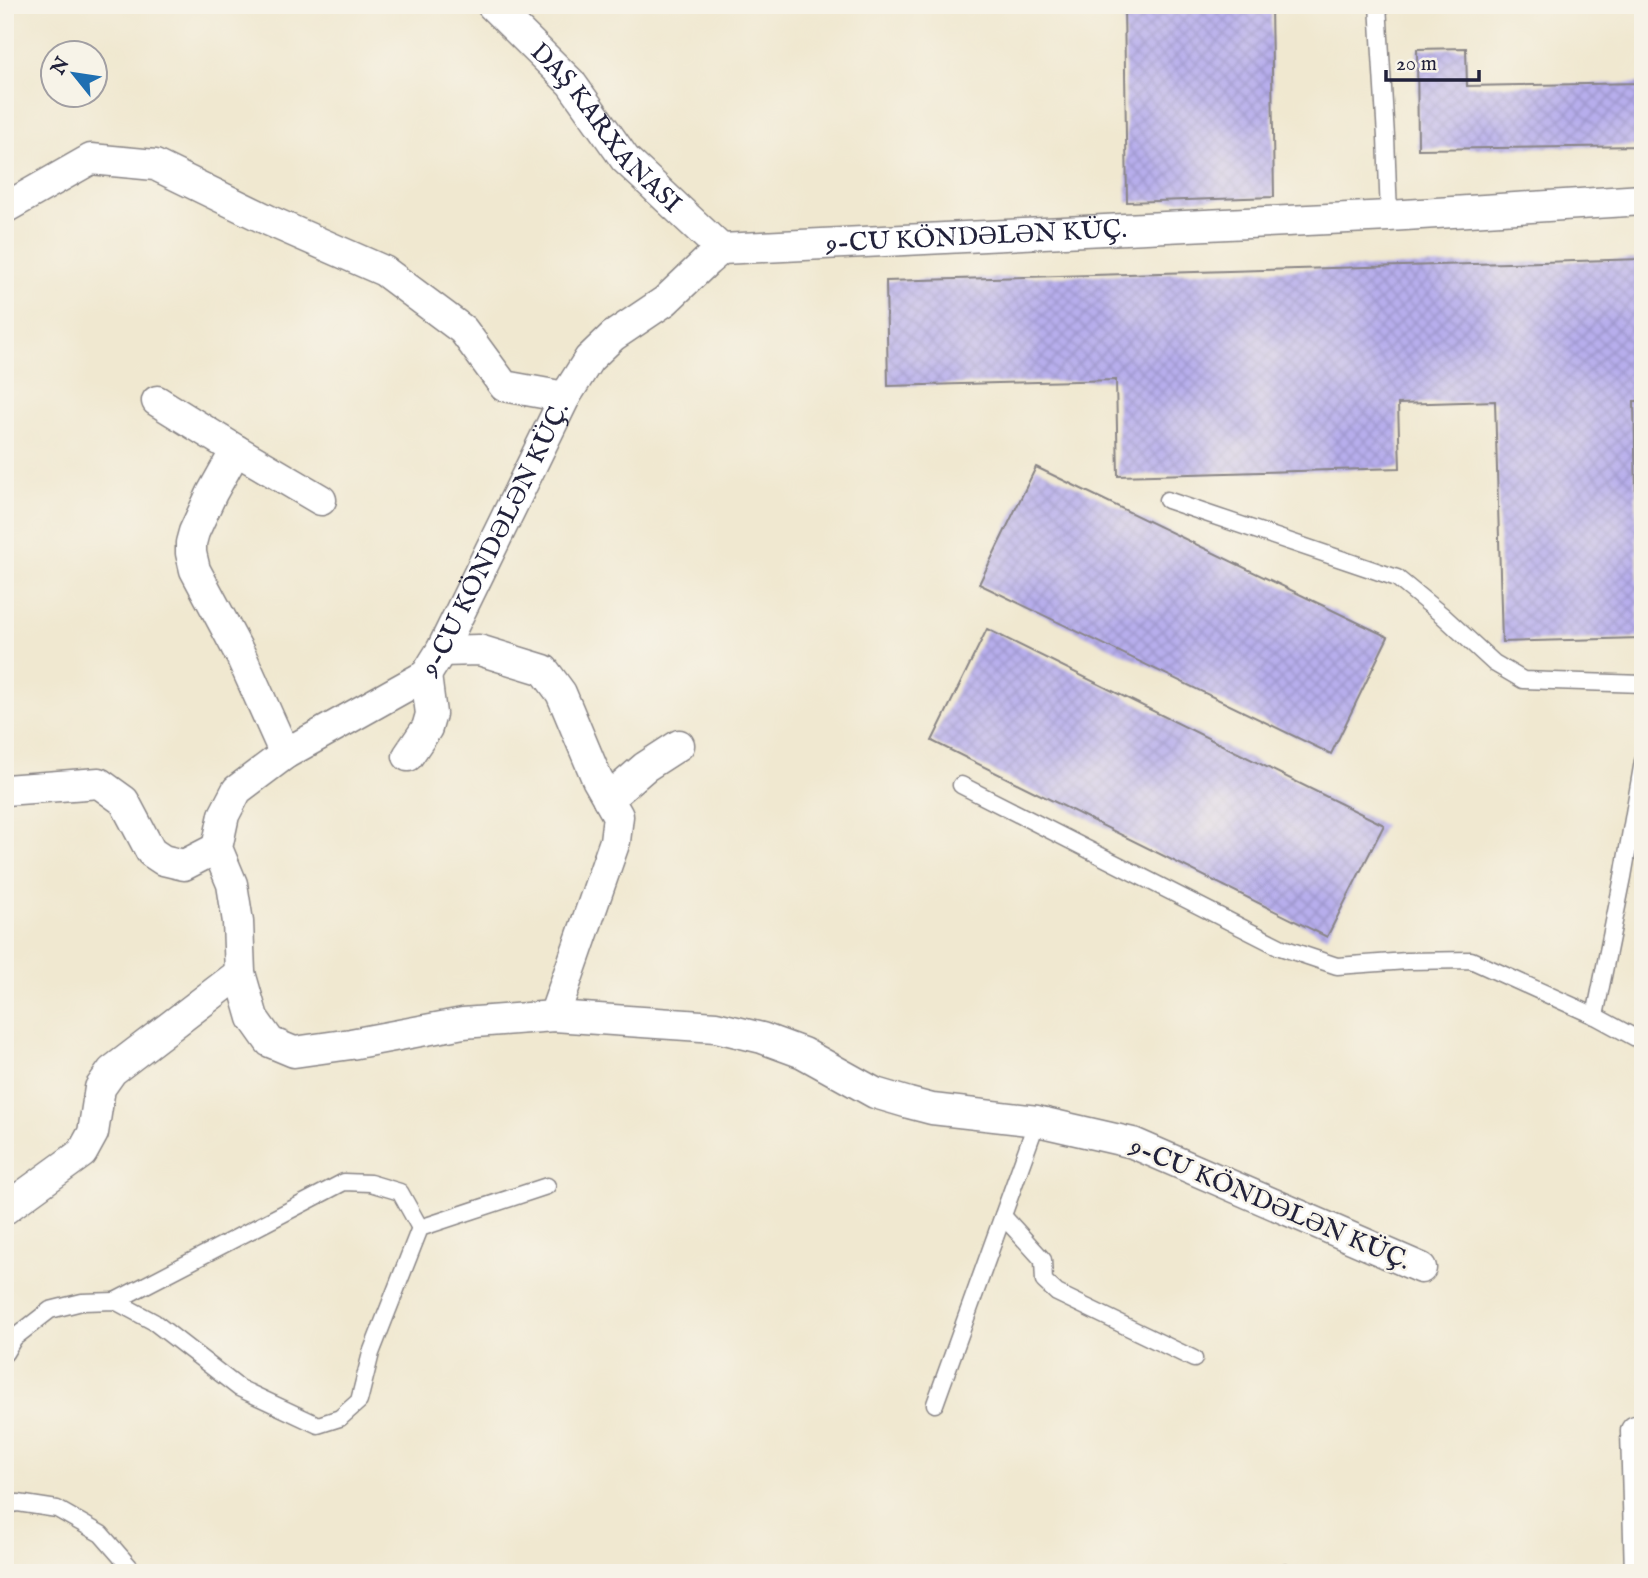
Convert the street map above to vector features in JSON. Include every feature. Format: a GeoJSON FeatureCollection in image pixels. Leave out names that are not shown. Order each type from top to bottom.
{"type":"FeatureCollection","features":[{"type":"Feature","properties":{"kind":"street"},"geometry":{"type":"LineString","coordinates":[[492,5],[570,83],[625,159],[721,249]]}},
{"type":"Feature","properties":{"kind":"street"},"geometry":{"type":"LineString","coordinates":[[5,208],[91,159],[155,165],[384,271],[463,330],[503,386],[565,397]]}},
{"type":"Feature","properties":{"kind":"street","name":"9-CU KÖNDƏLƏN KÜÇ."},"geometry":{"type":"LineString","coordinates":[[1421,1268],[1133,1143],[1037,1121],[932,1109],[875,1093],[803,1053],[762,1038],[716,1027],[554,1016],[463,1024],[294,1052],[270,1042],[253,1018],[240,974],[238,922],[232,884],[217,848],[224,815],[237,790],[285,754],[433,663],[565,397],[589,359],[613,336],[665,301],[721,249],[1389,216],[1643,200]]}},
{"type":"Feature","properties":{"kind":"street"},"geometry":{"type":"LineString","coordinates":[[157,401],[321,500]]}},
{"type":"Feature","properties":{"kind":"street"},"geometry":{"type":"LineString","coordinates":[[236,450],[194,532],[191,553],[195,570],[241,656],[285,754]]}},
{"type":"Feature","properties":{"kind":"street"},"geometry":{"type":"LineString","coordinates":[[408,756],[427,727],[431,714],[433,663],[479,650],[544,670],[561,693],[597,779],[618,817],[615,841],[554,1016]]}},
{"type":"Feature","properties":{"kind":"street"},"geometry":{"type":"LineString","coordinates":[[608,799],[645,767],[679,745]]}},
{"type":"Feature","properties":{"kind":"street"},"geometry":{"type":"LineString","coordinates":[[5,790],[99,783],[124,801],[151,852],[163,860],[184,865],[217,848]]}},
{"type":"Feature","properties":{"kind":"street"},"geometry":{"type":"LineString","coordinates":[[5,1209],[82,1153],[93,1133],[100,1088],[112,1071],[240,974]]}},
{"type":"Feature","properties":{"kind":"street"},"geometry":{"type":"LineString","coordinates":[[1636,1431],[1640,1573]]}},
{"type":"Feature","properties":{"kind":"lane"},"geometry":{"type":"LineString","coordinates":[[1378,5],[1389,216]]}},
{"type":"Feature","properties":{"kind":"lane"},"geometry":{"type":"LineString","coordinates":[[1167,500],[1396,578],[1442,615],[1494,663],[1523,680],[1643,684]]}},
{"type":"Feature","properties":{"kind":"lane"},"geometry":{"type":"LineString","coordinates":[[1595,1016],[1643,761]]}},
{"type":"Feature","properties":{"kind":"lane"},"geometry":{"type":"LineString","coordinates":[[961,785],[1280,947],[1337,966],[1471,960],[1595,1016],[1643,1042]]}},
{"type":"Feature","properties":{"kind":"lane"},"geometry":{"type":"LineString","coordinates":[[935,1404],[1037,1121]]}},
{"type":"Feature","properties":{"kind":"lane"},"geometry":{"type":"LineString","coordinates":[[5,1353],[15,1338],[50,1310],[82,1302],[115,1301],[344,1182],[370,1183],[401,1192],[420,1228],[372,1353],[359,1401],[340,1418],[318,1425],[239,1388],[154,1322],[115,1301]]}},
{"type":"Feature","properties":{"kind":"lane"},"geometry":{"type":"LineString","coordinates":[[420,1228],[547,1186]]}},
{"type":"Feature","properties":{"kind":"lane"},"geometry":{"type":"LineString","coordinates":[[1003,1216],[1043,1259],[1044,1281],[1057,1293],[1194,1359]]}},
{"type":"Feature","properties":{"kind":"lane"},"geometry":{"type":"LineString","coordinates":[[5,1505],[18,1503],[57,1509],[101,1534],[135,1573]]}},
{"type":"Feature","properties":{"kind":"building"},"geometry":{"type":"Polygon","coordinates":[[[1124,5],[1271,5],[1274,197],[1127,202],[1124,5]]]}},
{"type":"Feature","properties":{"kind":"building"},"geometry":{"type":"Polygon","coordinates":[[[1466,48],[1467,86],[1643,83],[1643,146],[1418,149],[1417,49],[1466,48]]]}},
{"type":"Feature","properties":{"kind":"building"},"geometry":{"type":"Polygon","coordinates":[[[1643,259],[1643,401],[1634,401],[1639,638],[1502,642],[1495,401],[1398,404],[1400,468],[1118,476],[1116,380],[888,386],[886,281],[1643,259]]]}},
{"type":"Feature","properties":{"kind":"building"},"geometry":{"type":"Polygon","coordinates":[[[1036,467],[1388,637],[1331,754],[979,584],[1036,467]]]}},
{"type":"Feature","properties":{"kind":"building"},"geometry":{"type":"Polygon","coordinates":[[[987,629],[1384,825],[1327,937],[932,741],[987,629]]]}}]}
